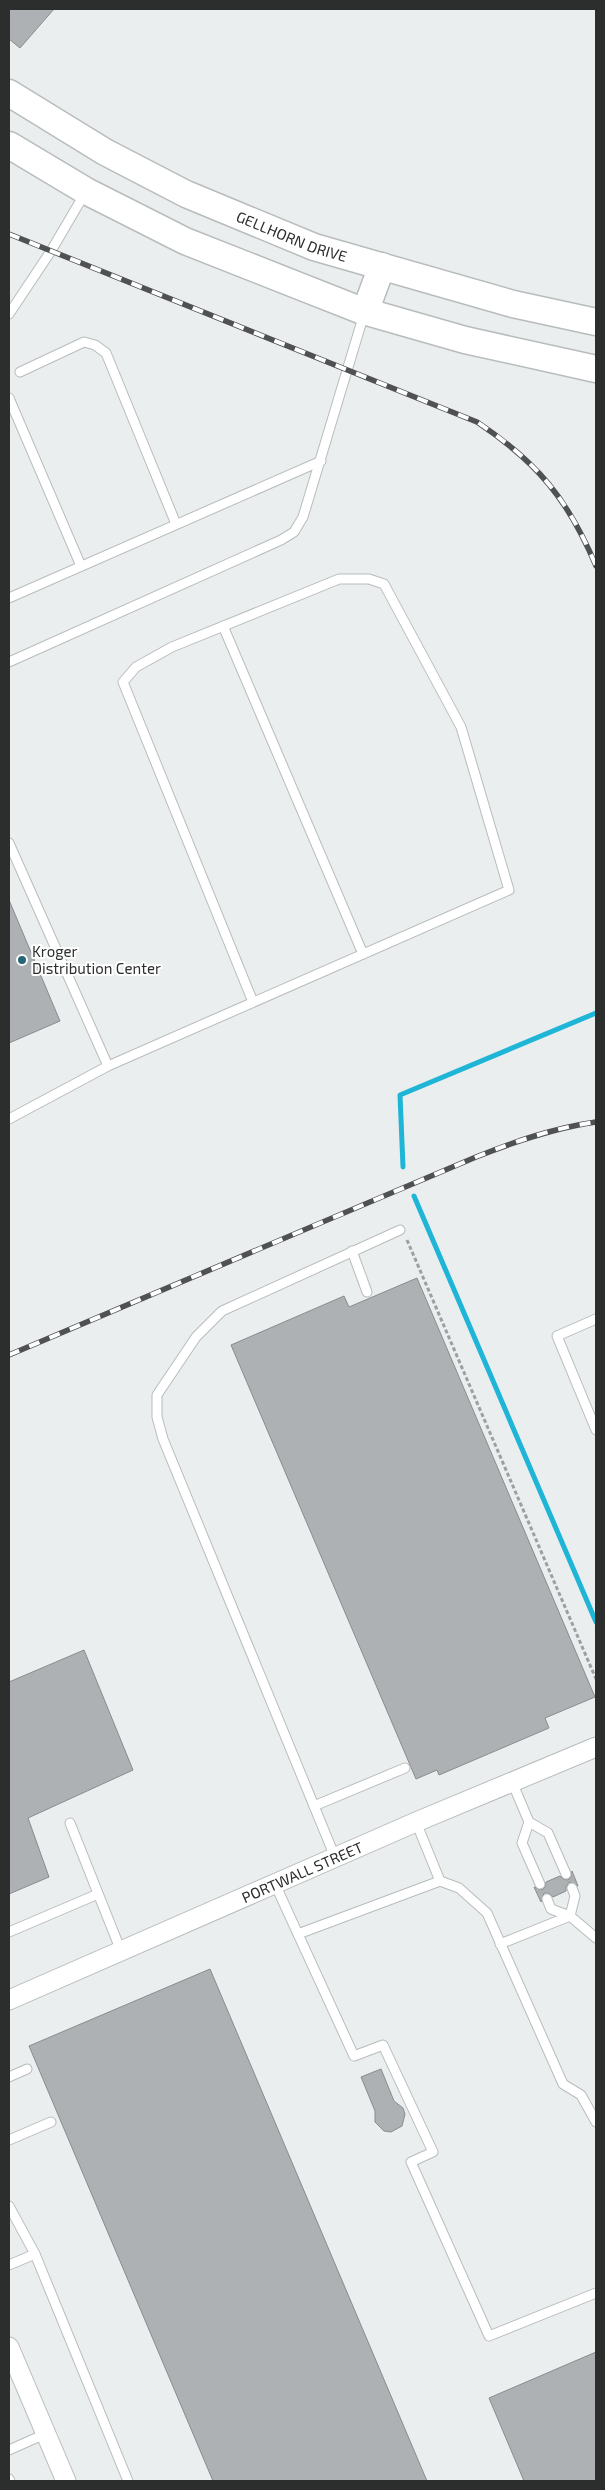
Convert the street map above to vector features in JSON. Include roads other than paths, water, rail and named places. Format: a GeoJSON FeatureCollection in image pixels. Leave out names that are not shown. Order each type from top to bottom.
{"type":"FeatureCollection","features":[{"type":"Feature","properties":{"kind":"main road","name":"GELLHORN DRIVE"},"geometry":{"type":"LineString","coordinates":[[9,93],[105,152],[186,194],[314,247],[513,304],[596,322]]}},
{"type":"Feature","properties":{"kind":"main road"},"geometry":{"type":"LineString","coordinates":[[9,145],[86,191],[185,241],[365,312],[465,340],[596,369]]}},
{"type":"Feature","properties":{"kind":"main road"},"geometry":{"type":"LineString","coordinates":[[86,191],[105,152]]}},
{"type":"Feature","properties":{"kind":"main road"},"geometry":{"type":"LineString","coordinates":[[365,312],[382,266]]}},
{"type":"Feature","properties":{"kind":"street","name":"PORTWALL STREET"},"geometry":{"type":"LineString","coordinates":[[9,2000],[416,1822],[596,1747]]}},
{"type":"Feature","properties":{"kind":"street"},"geometry":{"type":"LineString","coordinates":[[9,2347],[66,2481]]}},
{"type":"Feature","properties":{"kind":"lane"},"geometry":{"type":"LineString","coordinates":[[9,314],[51,250],[86,191]]}},
{"type":"Feature","properties":{"kind":"lane"},"geometry":{"type":"LineString","coordinates":[[9,662],[281,540],[294,532],[303,517],[321,462],[365,312]]}},
{"type":"Feature","properties":{"kind":"lane"},"geometry":{"type":"LineString","coordinates":[[20,372],[84,342],[106,353],[176,524]]}},
{"type":"Feature","properties":{"kind":"lane"},"geometry":{"type":"LineString","coordinates":[[9,398],[81,566]]}},
{"type":"Feature","properties":{"kind":"lane"},"geometry":{"type":"LineString","coordinates":[[9,598],[321,462]]}},
{"type":"Feature","properties":{"kind":"lane"},"geometry":{"type":"LineString","coordinates":[[9,1119],[108,1066],[254,1002],[363,954],[509,890],[461,727],[384,584],[369,579],[339,578],[172,647],[136,667],[123,682],[254,1002]]}},
{"type":"Feature","properties":{"kind":"lane"},"geometry":{"type":"LineString","coordinates":[[223,626],[363,954]]}},
{"type":"Feature","properties":{"kind":"lane"},"geometry":{"type":"LineString","coordinates":[[9,843],[108,1066]]}},
{"type":"Feature","properties":{"kind":"lane"},"geometry":{"type":"LineString","coordinates":[[335,1858],[163,1439],[157,1417],[157,1395],[196,1337],[222,1311],[400,1230]]}},
{"type":"Feature","properties":{"kind":"lane"},"geometry":{"type":"LineString","coordinates":[[352,1251],[367,1292]]}},
{"type":"Feature","properties":{"kind":"lane"},"geometry":{"type":"LineString","coordinates":[[596,1320],[557,1336],[596,1430]]}},
{"type":"Feature","properties":{"kind":"lane"},"geometry":{"type":"LineString","coordinates":[[314,1806],[405,1768]]}},
{"type":"Feature","properties":{"kind":"lane"},"geometry":{"type":"LineString","coordinates":[[512,1782],[529,1822],[548,1833],[566,1874]]}},
{"type":"Feature","properties":{"kind":"lane"},"geometry":{"type":"LineString","coordinates":[[416,1822],[440,1880]]}},
{"type":"Feature","properties":{"kind":"lane"},"geometry":{"type":"LineString","coordinates":[[529,1822],[522,1843],[540,1884]]}},
{"type":"Feature","properties":{"kind":"lane"},"geometry":{"type":"LineString","coordinates":[[70,1823],[121,1951]]}},
{"type":"Feature","properties":{"kind":"lane"},"geometry":{"type":"LineString","coordinates":[[298,1934],[440,1880],[459,1888],[486,1913],[563,2084],[581,2094],[596,2122]]}},
{"type":"Feature","properties":{"kind":"lane"},"geometry":{"type":"LineString","coordinates":[[275,1884],[354,2056],[383,2045],[410,2099],[433,2152],[411,2162],[489,2336],[596,2293]]}},
{"type":"Feature","properties":{"kind":"lane"},"geometry":{"type":"LineString","coordinates":[[570,1916],[575,1896],[572,1888]]}},
{"type":"Feature","properties":{"kind":"lane"},"geometry":{"type":"LineString","coordinates":[[9,1932],[98,1894]]}},
{"type":"Feature","properties":{"kind":"lane"},"geometry":{"type":"LineString","coordinates":[[547,1899],[551,1909],[570,1916],[596,1938]]}},
{"type":"Feature","properties":{"kind":"lane"},"geometry":{"type":"LineString","coordinates":[[500,1944],[570,1916]]}},
{"type":"Feature","properties":{"kind":"lane"},"geometry":{"type":"LineString","coordinates":[[9,2077],[27,2069]]}},
{"type":"Feature","properties":{"kind":"lane"},"geometry":{"type":"LineString","coordinates":[[9,2140],[51,2122]]}},
{"type":"Feature","properties":{"kind":"lane"},"geometry":{"type":"LineString","coordinates":[[9,2206],[35,2254],[128,2481]]}},
{"type":"Feature","properties":{"kind":"lane"},"geometry":{"type":"LineString","coordinates":[[9,2264],[35,2254]]}},
{"type":"Feature","properties":{"kind":"lane"},"geometry":{"type":"LineString","coordinates":[[9,2450],[45,2434]]}},
{"type":"Feature","properties":{"kind":"waterway"},"geometry":{"type":"LineString","coordinates":[[403,1167],[400,1095],[596,1013]]}},
{"type":"Feature","properties":{"kind":"waterway"},"geometry":{"type":"LineString","coordinates":[[414,1196],[596,1622]]}},
{"type":"Feature","properties":{"kind":"railway"},"geometry":{"type":"LineString","coordinates":[[9,234],[477,422],[534,467],[562,502],[574,521],[596,566]]}},
{"type":"Feature","properties":{"kind":"railway"},"geometry":{"type":"LineString","coordinates":[[9,1355],[476,1157],[535,1136],[596,1122]]}},
{"type":"Feature","properties":{"kind":"place","name":"Kroger Distribution Center"},"geometry":{"type":"Point","coordinates":[22,960]}}]}
